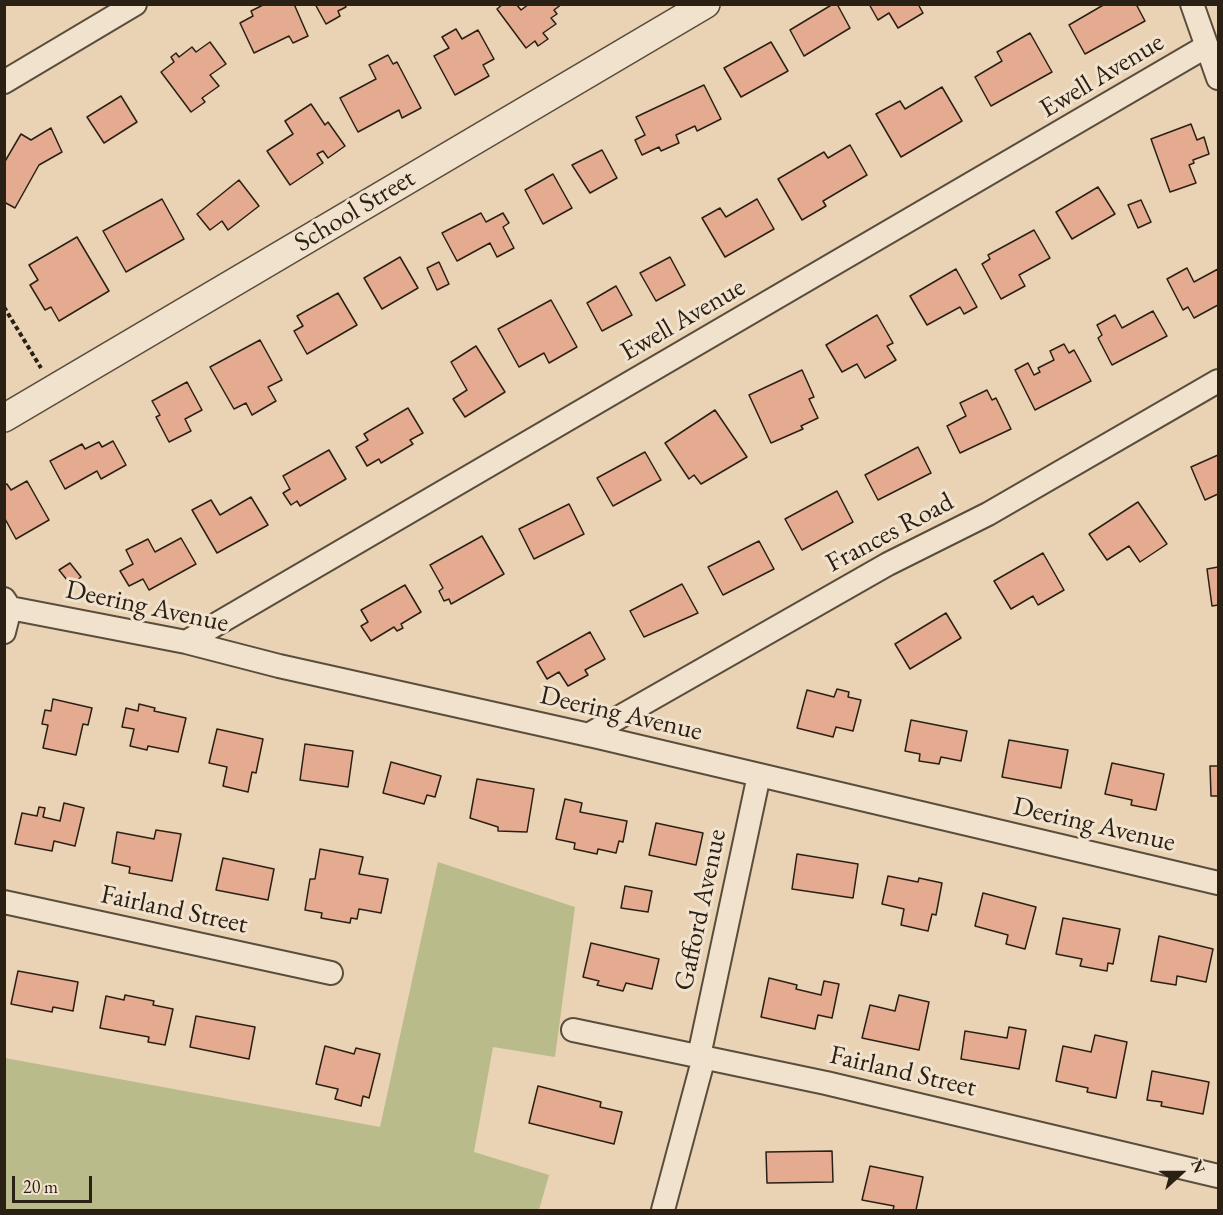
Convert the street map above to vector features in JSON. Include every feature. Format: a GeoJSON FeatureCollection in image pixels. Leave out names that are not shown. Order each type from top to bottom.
{"type":"FeatureCollection","features":[{"type":"Feature","properties":{"kind":"street"},"geometry":{"type":"LineString","coordinates":[[4,82],[135,4]]}},
{"type":"Feature","properties":{"kind":"street","name":"School Street"},"geometry":{"type":"LineString","coordinates":[[4,418],[705,4]]}},
{"type":"Feature","properties":{"kind":"street"},"geometry":{"type":"LineString","coordinates":[[1192,4],[1218,78]]}},
{"type":"Feature","properties":{"kind":"street","name":"Ewell Avenue"},"geometry":{"type":"LineString","coordinates":[[186,642],[1207,46]]}},
{"type":"Feature","properties":{"kind":"street","name":"Frances Road"},"geometry":{"type":"LineString","coordinates":[[588,735],[888,564],[988,514],[1218,381]]}},
{"type":"Feature","properties":{"kind":"street"},"geometry":{"type":"LineString","coordinates":[[4,632],[7,603]]}},
{"type":"Feature","properties":{"kind":"street","name":"Deering Avenue"},"geometry":{"type":"LineString","coordinates":[[7,603],[186,642],[279,666],[588,735],[1218,883]]}},
{"type":"Feature","properties":{"kind":"street","name":"Gafford Avenue"},"geometry":{"type":"LineString","coordinates":[[667,1208],[759,775]]}},
{"type":"Feature","properties":{"kind":"street","name":"Fairland Street"},"geometry":{"type":"LineString","coordinates":[[4,902],[331,973]]}},
{"type":"Feature","properties":{"kind":"street","name":"Fairland Street"},"geometry":{"type":"LineString","coordinates":[[573,1030],[826,1083],[1218,1176]]}},
{"type":"Feature","properties":{"kind":"path"},"geometry":{"type":"LineString","coordinates":[[4,307],[54,389]]}},
{"type":"Feature","properties":{"kind":"green space"},"geometry":{"type":"Polygon","coordinates":[[[438,862],[575,907],[555,1057],[493,1047],[474,1152],[549,1175],[539,1210],[5,1210],[5,1058],[380,1127],[438,862]]]}},
{"type":"Feature","properties":{"kind":"building"},"geometry":{"type":"Polygon","coordinates":[[[265,4],[294,4],[308,36],[293,43],[289,36],[254,53],[240,23],[253,16],[251,11],[265,4]]]}},
{"type":"Feature","properties":{"kind":"building"},"geometry":{"type":"Polygon","coordinates":[[[315,4],[344,4],[346,7],[338,11],[340,16],[326,24],[315,4]]]}},
{"type":"Feature","properties":{"kind":"building"},"geometry":{"type":"Polygon","coordinates":[[[503,4],[516,4],[521,10],[529,4],[562,4],[554,10],[557,14],[551,18],[556,24],[543,33],[548,39],[538,46],[535,41],[526,48],[497,9],[503,4]]]}},
{"type":"Feature","properties":{"kind":"building"},"geometry":{"type":"Polygon","coordinates":[[[833,4],[837,4],[850,28],[804,56],[790,30],[833,4]]]}},
{"type":"Feature","properties":{"kind":"building"},"geometry":{"type":"Polygon","coordinates":[[[869,4],[918,4],[923,13],[898,28],[889,13],[878,20],[869,4]]]}},
{"type":"Feature","properties":{"kind":"building"},"geometry":{"type":"Polygon","coordinates":[[[1105,4],[1136,4],[1145,21],[1085,54],[1069,25],[1105,4]]]}},
{"type":"Feature","properties":{"kind":"building"},"geometry":{"type":"Polygon","coordinates":[[[456,29],[462,39],[478,30],[494,59],[483,65],[489,76],[455,95],[434,56],[449,48],[442,37],[456,29]]]}},
{"type":"Feature","properties":{"kind":"building"},"geometry":{"type":"Polygon","coordinates":[[[1030,33],[1052,72],[991,106],[975,77],[1002,61],[997,52],[1030,33]]]}},
{"type":"Feature","properties":{"kind":"building"},"geometry":{"type":"Polygon","coordinates":[[[210,42],[226,64],[210,75],[219,86],[202,98],[205,102],[191,112],[161,72],[174,62],[171,57],[176,53],[179,57],[192,47],[196,52],[210,42]]]}},
{"type":"Feature","properties":{"kind":"building"},"geometry":{"type":"Polygon","coordinates":[[[771,42],[788,71],[741,97],[724,68],[771,42]]]}},
{"type":"Feature","properties":{"kind":"building"},"geometry":{"type":"Polygon","coordinates":[[[388,55],[393,64],[397,62],[421,108],[402,118],[399,110],[358,132],[340,98],[376,79],[369,65],[388,55]]]}},
{"type":"Feature","properties":{"kind":"building"},"geometry":{"type":"Polygon","coordinates":[[[704,85],[721,119],[697,131],[695,126],[676,135],[679,143],[661,151],[659,147],[642,155],[635,140],[645,135],[636,117],[704,85]]]}},
{"type":"Feature","properties":{"kind":"building"},"geometry":{"type":"Polygon","coordinates":[[[942,87],[962,121],[901,157],[876,114],[900,101],[905,109],[942,87]]]}},
{"type":"Feature","properties":{"kind":"building"},"geometry":{"type":"Polygon","coordinates":[[[121,96],[137,122],[104,143],[87,117],[121,96]]]}},
{"type":"Feature","properties":{"kind":"building"},"geometry":{"type":"Polygon","coordinates":[[[311,104],[325,125],[328,122],[345,146],[328,158],[323,151],[317,154],[323,163],[290,185],[267,151],[293,134],[285,121],[311,104]]]}},
{"type":"Feature","properties":{"kind":"building"},"geometry":{"type":"Polygon","coordinates":[[[1191,124],[1197,140],[1204,137],[1209,154],[1193,160],[1194,163],[1189,165],[1196,183],[1170,192],[1151,139],[1191,124]]]}},
{"type":"Feature","properties":{"kind":"building"},"geometry":{"type":"Polygon","coordinates":[[[51,128],[62,152],[39,165],[15,208],[4,202],[4,163],[21,134],[31,140],[51,128]]]}},
{"type":"Feature","properties":{"kind":"building"},"geometry":{"type":"Polygon","coordinates":[[[850,145],[867,175],[823,201],[826,206],[802,220],[778,179],[824,152],[828,158],[850,145]]]}},
{"type":"Feature","properties":{"kind":"building"},"geometry":{"type":"Polygon","coordinates":[[[602,150],[617,178],[590,193],[572,165],[602,150]]]}},
{"type":"Feature","properties":{"kind":"building"},"geometry":{"type":"Polygon","coordinates":[[[553,174],[572,208],[543,224],[525,190],[553,174]]]}},
{"type":"Feature","properties":{"kind":"building"},"geometry":{"type":"Polygon","coordinates":[[[239,180],[259,206],[228,230],[222,221],[210,230],[197,214],[239,180]]]}},
{"type":"Feature","properties":{"kind":"building"},"geometry":{"type":"Polygon","coordinates":[[[1098,187],[1115,214],[1072,239],[1056,212],[1098,187]]]}},
{"type":"Feature","properties":{"kind":"building"},"geometry":{"type":"Polygon","coordinates":[[[162,199],[184,239],[126,272],[103,231],[162,199]]]}},
{"type":"Feature","properties":{"kind":"building"},"geometry":{"type":"Polygon","coordinates":[[[757,199],[774,229],[725,257],[702,218],[720,208],[726,217],[757,199]]]}},
{"type":"Feature","properties":{"kind":"building"},"geometry":{"type":"Polygon","coordinates":[[[1141,200],[1151,222],[1138,228],[1128,205],[1141,200]]]}},
{"type":"Feature","properties":{"kind":"building"},"geometry":{"type":"Polygon","coordinates":[[[481,213],[486,222],[503,213],[509,223],[503,227],[514,248],[497,257],[490,243],[457,261],[442,233],[481,213]]]}},
{"type":"Feature","properties":{"kind":"building"},"geometry":{"type":"Polygon","coordinates":[[[1034,230],[1050,258],[1019,275],[1025,286],[1001,299],[982,264],[990,259],[988,255],[1034,230]]]}},
{"type":"Feature","properties":{"kind":"building"},"geometry":{"type":"Polygon","coordinates":[[[77,237],[109,291],[59,321],[51,307],[45,310],[30,285],[38,280],[29,265],[77,237]]]}},
{"type":"Feature","properties":{"kind":"building"},"geometry":{"type":"Polygon","coordinates":[[[400,257],[418,288],[382,309],[364,278],[400,257]]]}},
{"type":"Feature","properties":{"kind":"building"},"geometry":{"type":"Polygon","coordinates":[[[670,257],[685,285],[656,301],[640,273],[670,257]]]}},
{"type":"Feature","properties":{"kind":"building"},"geometry":{"type":"Polygon","coordinates":[[[439,262],[449,284],[437,290],[427,268],[439,262]]]}},
{"type":"Feature","properties":{"kind":"building"},"geometry":{"type":"Polygon","coordinates":[[[1187,268],[1194,282],[1218,269],[1218,305],[1194,318],[1188,307],[1183,310],[1167,279],[1187,268]]]}},
{"type":"Feature","properties":{"kind":"building"},"geometry":{"type":"Polygon","coordinates":[[[956,269],[977,307],[964,314],[960,307],[927,325],[910,296],[956,269]]]}},
{"type":"Feature","properties":{"kind":"building"},"geometry":{"type":"Polygon","coordinates":[[[616,286],[632,315],[602,331],[587,303],[616,286]]]}},
{"type":"Feature","properties":{"kind":"building"},"geometry":{"type":"Polygon","coordinates":[[[338,293],[357,325],[307,354],[294,331],[303,326],[297,316],[338,293]]]}},
{"type":"Feature","properties":{"kind":"building"},"geometry":{"type":"Polygon","coordinates":[[[551,300],[577,347],[549,363],[544,353],[519,367],[498,329],[551,300]]]}},
{"type":"Feature","properties":{"kind":"building"},"geometry":{"type":"Polygon","coordinates":[[[1153,311],[1167,336],[1112,365],[1098,338],[1102,335],[1097,325],[1115,315],[1122,328],[1153,311]]]}},
{"type":"Feature","properties":{"kind":"building"},"geometry":{"type":"Polygon","coordinates":[[[877,315],[893,343],[887,346],[896,360],[865,378],[857,364],[842,372],[826,345],[877,315]]]}},
{"type":"Feature","properties":{"kind":"building"},"geometry":{"type":"Polygon","coordinates":[[[260,340],[282,380],[268,387],[276,401],[252,415],[246,403],[234,409],[210,367],[260,340]]]}},
{"type":"Feature","properties":{"kind":"building"},"geometry":{"type":"Polygon","coordinates":[[[1064,344],[1069,353],[1074,350],[1091,381],[1035,410],[1015,370],[1028,363],[1034,375],[1040,372],[1038,368],[1054,360],[1050,351],[1064,344]]]}},
{"type":"Feature","properties":{"kind":"building"},"geometry":{"type":"Polygon","coordinates":[[[476,346],[505,392],[465,417],[453,399],[467,390],[451,362],[476,346]]]}},
{"type":"Feature","properties":{"kind":"building"},"geometry":{"type":"Polygon","coordinates":[[[802,370],[814,397],[809,399],[818,418],[801,426],[803,429],[771,443],[749,395],[802,370]]]}},
{"type":"Feature","properties":{"kind":"building"},"geometry":{"type":"Polygon","coordinates":[[[187,382],[202,410],[185,419],[191,431],[169,442],[156,417],[160,415],[152,401],[187,382]]]}},
{"type":"Feature","properties":{"kind":"building"},"geometry":{"type":"Polygon","coordinates":[[[987,390],[992,400],[996,398],[1011,429],[960,453],[947,426],[966,416],[960,403],[987,390]]]}},
{"type":"Feature","properties":{"kind":"building"},"geometry":{"type":"Polygon","coordinates":[[[408,408],[423,433],[410,440],[413,444],[381,463],[379,459],[367,466],[356,447],[368,440],[364,434],[408,408]]]}},
{"type":"Feature","properties":{"kind":"building"},"geometry":{"type":"Polygon","coordinates":[[[715,410],[747,457],[701,484],[694,475],[689,479],[665,443],[715,410]]]}},
{"type":"Feature","properties":{"kind":"building"},"geometry":{"type":"Polygon","coordinates":[[[113,441],[126,465],[101,479],[97,471],[65,489],[50,461],[82,444],[85,449],[99,442],[102,447],[113,441]]]}},
{"type":"Feature","properties":{"kind":"building"},"geometry":{"type":"Polygon","coordinates":[[[918,447],[931,473],[878,500],[865,475],[918,447]]]}},
{"type":"Feature","properties":{"kind":"building"},"geometry":{"type":"Polygon","coordinates":[[[329,450],[346,479],[300,506],[297,501],[291,505],[283,493],[290,489],[283,476],[329,450]]]}},
{"type":"Feature","properties":{"kind":"building"},"geometry":{"type":"Polygon","coordinates":[[[645,452],[661,480],[613,506],[597,478],[645,452]]]}},
{"type":"Feature","properties":{"kind":"building"},"geometry":{"type":"Polygon","coordinates":[[[1218,455],[1218,494],[1205,500],[1191,467],[1218,455]]]}},
{"type":"Feature","properties":{"kind":"building"},"geometry":{"type":"Polygon","coordinates":[[[27,481],[49,520],[16,539],[4,517],[4,485],[7,484],[11,490],[27,481]]]}},
{"type":"Feature","properties":{"kind":"building"},"geometry":{"type":"Polygon","coordinates":[[[837,491],[853,522],[802,550],[785,519],[837,491]]]}},
{"type":"Feature","properties":{"kind":"building"},"geometry":{"type":"Polygon","coordinates":[[[251,497],[268,525],[217,553],[192,510],[211,500],[220,515],[251,497]]]}},
{"type":"Feature","properties":{"kind":"building"},"geometry":{"type":"Polygon","coordinates":[[[1138,502],[1167,544],[1140,562],[1129,546],[1107,560],[1089,534],[1138,502]]]}},
{"type":"Feature","properties":{"kind":"building"},"geometry":{"type":"Polygon","coordinates":[[[569,504],[584,534],[534,559],[519,529],[569,504]]]}},
{"type":"Feature","properties":{"kind":"building"},"geometry":{"type":"Polygon","coordinates":[[[482,536],[504,574],[451,604],[449,599],[444,601],[439,591],[443,588],[430,565],[482,536]]]}},
{"type":"Feature","properties":{"kind":"building"},"geometry":{"type":"Polygon","coordinates":[[[181,538],[196,564],[149,590],[143,579],[129,586],[120,571],[133,564],[126,550],[148,539],[155,552],[181,538]]]}},
{"type":"Feature","properties":{"kind":"building"},"geometry":{"type":"Polygon","coordinates":[[[759,541],[774,569],[723,595],[708,567],[759,541]]]}},
{"type":"Feature","properties":{"kind":"building"},"geometry":{"type":"Polygon","coordinates":[[[1043,553],[1064,590],[1038,605],[1033,596],[1011,609],[994,581],[1043,553]]]}},
{"type":"Feature","properties":{"kind":"building"},"geometry":{"type":"Polygon","coordinates":[[[70,563],[81,577],[71,585],[59,570],[70,563]]]}},
{"type":"Feature","properties":{"kind":"building"},"geometry":{"type":"Polygon","coordinates":[[[1218,567],[1218,605],[1212,606],[1207,569],[1218,567]]]}},
{"type":"Feature","properties":{"kind":"building"},"geometry":{"type":"Polygon","coordinates":[[[682,584],[698,613],[644,637],[630,611],[682,584]]]}},
{"type":"Feature","properties":{"kind":"building"},"geometry":{"type":"Polygon","coordinates":[[[405,585],[421,612],[401,624],[403,628],[397,631],[394,627],[371,641],[361,626],[368,622],[361,610],[405,585]]]}},
{"type":"Feature","properties":{"kind":"building"},"geometry":{"type":"Polygon","coordinates":[[[946,613],[961,638],[910,669],[895,644],[946,613]]]}},
{"type":"Feature","properties":{"kind":"building"},"geometry":{"type":"Polygon","coordinates":[[[590,632],[605,659],[585,670],[588,675],[568,686],[559,672],[547,679],[537,662],[590,632]]]}},
{"type":"Feature","properties":{"kind":"building"},"geometry":{"type":"Polygon","coordinates":[[[837,689],[849,692],[848,697],[861,700],[853,731],[836,727],[833,737],[797,728],[807,690],[834,697],[837,689]]]}},
{"type":"Feature","properties":{"kind":"building"},"geometry":{"type":"Polygon","coordinates":[[[53,699],[92,708],[88,725],[83,724],[76,755],[43,748],[48,725],[42,724],[45,710],[51,711],[53,699]]]}},
{"type":"Feature","properties":{"kind":"building"},"geometry":{"type":"Polygon","coordinates":[[[139,704],[155,708],[154,711],[186,718],[178,752],[148,746],[147,750],[130,746],[134,729],[122,727],[126,708],[138,711],[139,704]]]}},
{"type":"Feature","properties":{"kind":"building"},"geometry":{"type":"Polygon","coordinates":[[[911,720],[967,731],[961,761],[941,757],[939,764],[919,761],[920,754],[905,751],[911,720]]]}},
{"type":"Feature","properties":{"kind":"building"},"geometry":{"type":"Polygon","coordinates":[[[217,729],[263,739],[256,773],[252,772],[248,792],[223,786],[227,767],[209,763],[217,729]]]}},
{"type":"Feature","properties":{"kind":"building"},"geometry":{"type":"Polygon","coordinates":[[[1009,740],[1068,750],[1061,788],[1002,777],[1009,740]]]}},
{"type":"Feature","properties":{"kind":"building"},"geometry":{"type":"Polygon","coordinates":[[[305,744],[353,751],[348,787],[300,780],[305,744]]]}},
{"type":"Feature","properties":{"kind":"building"},"geometry":{"type":"Polygon","coordinates":[[[391,762],[441,776],[435,797],[427,795],[424,804],[383,793],[391,762]]]}},
{"type":"Feature","properties":{"kind":"building"},"geometry":{"type":"Polygon","coordinates":[[[1112,763],[1164,774],[1156,810],[1131,805],[1132,800],[1105,794],[1112,763]]]}},
{"type":"Feature","properties":{"kind":"building"},"geometry":{"type":"Polygon","coordinates":[[[1210,766],[1218,766],[1218,796],[1211,796],[1210,766]]]}},
{"type":"Feature","properties":{"kind":"building"},"geometry":{"type":"Polygon","coordinates":[[[477,779],[534,789],[527,832],[498,831],[498,827],[470,818],[477,779]]]}},
{"type":"Feature","properties":{"kind":"building"},"geometry":{"type":"Polygon","coordinates":[[[565,799],[582,803],[580,812],[627,821],[623,842],[619,841],[616,853],[598,849],[597,854],[574,849],[575,843],[556,839],[565,799]]]}},
{"type":"Feature","properties":{"kind":"building"},"geometry":{"type":"Polygon","coordinates":[[[64,803],[84,808],[75,846],[54,841],[52,851],[15,844],[22,813],[37,816],[39,807],[45,808],[43,817],[60,821],[64,803]]]}},
{"type":"Feature","properties":{"kind":"building"},"geometry":{"type":"Polygon","coordinates":[[[656,823],[703,833],[696,865],[649,855],[656,823]]]}},
{"type":"Feature","properties":{"kind":"building"},"geometry":{"type":"Polygon","coordinates":[[[156,830],[181,834],[172,881],[129,873],[130,867],[112,863],[117,832],[154,839],[156,830]]]}},
{"type":"Feature","properties":{"kind":"building"},"geometry":{"type":"Polygon","coordinates":[[[320,849],[363,857],[359,874],[388,879],[381,913],[359,909],[357,919],[351,918],[350,923],[321,918],[322,913],[305,910],[310,879],[315,879],[320,849]]]}},
{"type":"Feature","properties":{"kind":"building"},"geometry":{"type":"Polygon","coordinates":[[[797,854],[858,864],[853,898],[792,889],[797,854]]]}},
{"type":"Feature","properties":{"kind":"building"},"geometry":{"type":"Polygon","coordinates":[[[223,858],[274,869],[268,900],[216,890],[223,858]]]}},
{"type":"Feature","properties":{"kind":"building"},"geometry":{"type":"Polygon","coordinates":[[[888,876],[918,882],[919,878],[942,883],[936,915],[932,914],[928,931],[901,925],[904,909],[882,904],[888,876]]]}},
{"type":"Feature","properties":{"kind":"building"},"geometry":{"type":"Polygon","coordinates":[[[625,886],[652,891],[648,912],[621,908],[625,886]]]}},
{"type":"Feature","properties":{"kind":"building"},"geometry":{"type":"Polygon","coordinates":[[[983,893],[1036,907],[1025,949],[1006,944],[1008,935],[975,926],[983,893]]]}},
{"type":"Feature","properties":{"kind":"building"},"geometry":{"type":"Polygon","coordinates":[[[1063,918],[1120,929],[1113,964],[1108,963],[1107,971],[1080,966],[1082,959],[1056,954],[1063,918]]]}},
{"type":"Feature","properties":{"kind":"building"},"geometry":{"type":"Polygon","coordinates":[[[1159,936],[1213,949],[1206,982],[1177,976],[1176,985],[1151,981],[1159,936]]]}},
{"type":"Feature","properties":{"kind":"building"},"geometry":{"type":"Polygon","coordinates":[[[591,943],[659,959],[652,989],[626,983],[623,991],[597,985],[599,981],[583,977],[591,943]]]}},
{"type":"Feature","properties":{"kind":"building"},"geometry":{"type":"Polygon","coordinates":[[[18,971],[78,982],[73,1011],[53,1007],[52,1012],[11,1004],[18,971]]]}},
{"type":"Feature","properties":{"kind":"building"},"geometry":{"type":"Polygon","coordinates":[[[769,978],[797,985],[796,989],[821,995],[824,981],[839,984],[832,1018],[818,1015],[815,1029],[761,1017],[769,978]]]}},
{"type":"Feature","properties":{"kind":"building"},"geometry":{"type":"Polygon","coordinates":[[[125,995],[154,1001],[153,1005],[173,1009],[165,1045],[148,1042],[149,1037],[100,1028],[106,996],[124,1000],[125,995]]]}},
{"type":"Feature","properties":{"kind":"building"},"geometry":{"type":"Polygon","coordinates":[[[899,995],[929,1002],[919,1050],[862,1038],[870,1005],[895,1011],[899,995]]]}},
{"type":"Feature","properties":{"kind":"building"},"geometry":{"type":"Polygon","coordinates":[[[196,1016],[255,1027],[249,1059],[190,1047],[196,1016]]]}},
{"type":"Feature","properties":{"kind":"building"},"geometry":{"type":"Polygon","coordinates":[[[1009,1027],[1026,1030],[1019,1069],[961,1059],[965,1031],[1007,1038],[1009,1027]]]}},
{"type":"Feature","properties":{"kind":"building"},"geometry":{"type":"Polygon","coordinates":[[[1095,1035],[1127,1042],[1116,1098],[1087,1092],[1088,1088],[1056,1081],[1063,1046],[1091,1052],[1095,1035]]]}},
{"type":"Feature","properties":{"kind":"building"},"geometry":{"type":"Polygon","coordinates":[[[325,1046],[354,1054],[356,1048],[380,1054],[369,1098],[363,1096],[361,1106],[335,1099],[338,1089],[316,1084],[325,1046]]]}},
{"type":"Feature","properties":{"kind":"building"},"geometry":{"type":"Polygon","coordinates":[[[1152,1071],[1209,1082],[1203,1114],[1161,1106],[1162,1102],[1147,1100],[1152,1071]]]}},
{"type":"Feature","properties":{"kind":"building"},"geometry":{"type":"Polygon","coordinates":[[[538,1086],[601,1102],[600,1107],[622,1112],[614,1144],[529,1123],[538,1086]]]}},
{"type":"Feature","properties":{"kind":"building"},"geometry":{"type":"Polygon","coordinates":[[[832,1151],[833,1182],[767,1183],[766,1152],[832,1151]]]}},
{"type":"Feature","properties":{"kind":"building"},"geometry":{"type":"Polygon","coordinates":[[[870,1166],[923,1177],[916,1210],[893,1210],[894,1206],[862,1200],[870,1166]]]}}]}
